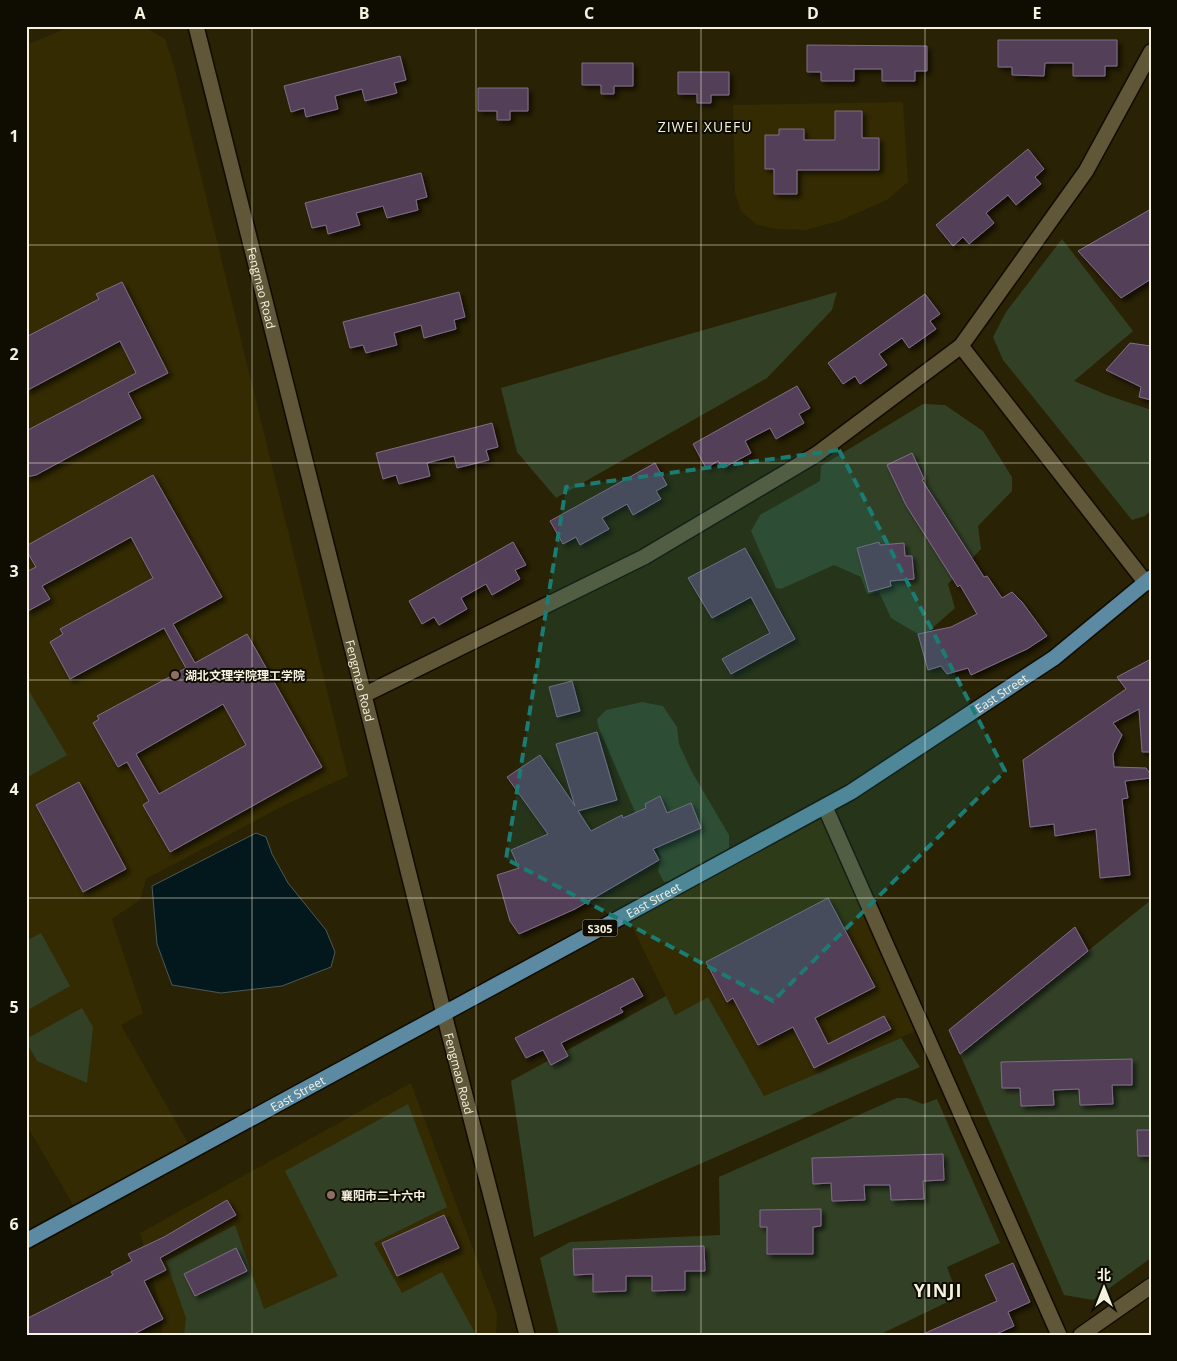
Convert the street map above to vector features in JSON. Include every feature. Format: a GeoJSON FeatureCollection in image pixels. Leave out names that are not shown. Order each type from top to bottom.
{"type":"FeatureCollection","features":[{"type":"Feature","properties":{"kind":"main road","name":"East Street"},"geometry":{"type":"LineString","coordinates":[[26,1241],[851,792],[1054,658],[1148,580]]}},
{"type":"Feature","properties":{"kind":"street","name":"Fengmao Road"},"geometry":{"type":"LineString","coordinates":[[196,26],[444,1014],[528,1335]]}},
{"type":"Feature","properties":{"kind":"street"},"geometry":{"type":"LineString","coordinates":[[364,695],[644,557],[817,454],[961,346],[1086,171],[1151,52]]}},
{"type":"Feature","properties":{"kind":"street"},"geometry":{"type":"LineString","coordinates":[[961,346],[1148,580]]}},
{"type":"Feature","properties":{"kind":"street"},"geometry":{"type":"LineString","coordinates":[[825,806],[1059,1335]]}},
{"type":"Feature","properties":{"kind":"street"},"geometry":{"type":"LineString","coordinates":[[1081,1335],[1151,1286]]}},
{"type":"Feature","properties":{"kind":"highlighted area"},"geometry":{"type":"Polygon","coordinates":[[[839,450],[1005,771],[773,1001],[506,859],[566,487],[839,450]]]}},
{"type":"Feature","properties":{"kind":"shaded area","name":"湖北文理学院理工学院"},"geometry":{"type":"Polygon","coordinates":[[[72,26],[143,26],[165,39],[175,70],[348,776],[285,805],[146,879],[140,900],[112,919],[143,1013],[121,1025],[189,1145],[75,1208],[26,1124],[26,45],[72,26]]]}},
{"type":"Feature","properties":{"kind":"shaded area"},"geometry":{"type":"Polygon","coordinates":[[[903,102],[908,182],[887,200],[839,221],[806,230],[777,229],[757,225],[741,211],[735,193],[733,105],[903,102]]]}},
{"type":"Feature","properties":{"kind":"shaded area"},"geometry":{"type":"Polygon","coordinates":[[[825,807],[923,1028],[764,1096],[708,997],[675,1015],[626,914],[825,807]]]}},
{"type":"Feature","properties":{"kind":"shaded area","name":"襄阳市二十六中"},"geometry":{"type":"Polygon","coordinates":[[[411,1083],[497,1313],[496,1335],[162,1335],[162,1313],[140,1233],[411,1083]]]}},
{"type":"Feature","properties":{"kind":"green space"},"geometry":{"type":"Polygon","coordinates":[[[1062,239],[1133,331],[1074,381],[1151,410],[1151,510],[1145,516],[1132,520],[1003,360],[993,337],[1006,312],[1062,239]]]}},
{"type":"Feature","properties":{"kind":"green space"},"geometry":{"type":"Polygon","coordinates":[[[837,292],[832,310],[767,378],[556,498],[517,452],[501,388],[837,292]]]}},
{"type":"Feature","properties":{"kind":"green space"},"geometry":{"type":"Polygon","coordinates":[[[923,404],[945,405],[983,431],[1012,477],[1012,491],[978,526],[981,549],[948,584],[955,608],[928,632],[918,634],[891,618],[879,592],[867,594],[861,577],[834,565],[781,589],[776,588],[751,531],[760,515],[820,481],[821,466],[923,404]]]}},
{"type":"Feature","properties":{"kind":"green space"},"geometry":{"type":"Polygon","coordinates":[[[26,686],[67,755],[26,778],[26,686]]]}},
{"type":"Feature","properties":{"kind":"green space"},"geometry":{"type":"Polygon","coordinates":[[[642,702],[663,706],[677,727],[679,744],[692,772],[729,835],[729,852],[676,880],[664,882],[658,871],[661,856],[635,812],[598,726],[597,719],[606,710],[642,702]]]}},
{"type":"Feature","properties":{"kind":"green space"},"geometry":{"type":"Polygon","coordinates":[[[1151,900],[1151,1258],[1093,1300],[1064,1295],[960,1054],[1151,900]]]}},
{"type":"Feature","properties":{"kind":"green space"},"geometry":{"type":"Polygon","coordinates":[[[41,933],[70,986],[26,1011],[26,941],[41,933]]]}},
{"type":"Feature","properties":{"kind":"green space"},"geometry":{"type":"Polygon","coordinates":[[[666,996],[675,1015],[708,997],[764,1096],[901,1038],[920,1067],[534,1237],[511,1081],[666,996]]]}},
{"type":"Feature","properties":{"kind":"green space"},"geometry":{"type":"Polygon","coordinates":[[[82,1008],[93,1027],[87,1083],[37,1061],[26,1041],[26,1039],[82,1008]]]}},
{"type":"Feature","properties":{"kind":"green space"},"geometry":{"type":"Polygon","coordinates":[[[897,1098],[907,1098],[923,1104],[937,1099],[1000,1243],[947,1267],[958,1297],[879,1335],[559,1335],[540,1258],[570,1242],[720,1235],[719,1177],[897,1098]]]}},
{"type":"Feature","properties":{"kind":"green space"},"geometry":{"type":"Polygon","coordinates":[[[408,1104],[447,1207],[374,1243],[402,1293],[442,1272],[476,1335],[184,1335],[186,1318],[166,1261],[235,1225],[264,1309],[338,1276],[285,1171],[408,1104]]]}},
{"type":"Feature","properties":{"kind":"water"},"geometry":{"type":"Polygon","coordinates":[[[256,833],[266,837],[272,854],[288,883],[326,930],[335,952],[331,967],[282,986],[221,993],[172,985],[157,944],[152,886],[256,833]]]}},
{"type":"Feature","properties":{"kind":"building"},"geometry":{"type":"Polygon","coordinates":[[[998,40],[1117,40],[1117,66],[1105,66],[1105,76],[1073,76],[1073,63],[1045,63],[1044,76],[1012,75],[1012,67],[998,67],[998,40]]]}},
{"type":"Feature","properties":{"kind":"building"},"geometry":{"type":"Polygon","coordinates":[[[807,45],[927,46],[927,71],[915,71],[915,81],[882,81],[882,69],[854,69],[854,81],[821,81],[821,72],[807,72],[807,45]]]}},
{"type":"Feature","properties":{"kind":"building"},"geometry":{"type":"Polygon","coordinates":[[[400,56],[406,80],[394,83],[397,93],[365,101],[362,89],[335,96],[338,109],[306,117],[304,108],[291,112],[284,86],[400,56]]]}},
{"type":"Feature","properties":{"kind":"building"},"geometry":{"type":"Polygon","coordinates":[[[582,63],[633,63],[633,86],[614,86],[614,94],[601,94],[601,85],[582,85],[582,63]]]}},
{"type":"Feature","properties":{"kind":"building"},"geometry":{"type":"Polygon","coordinates":[[[678,72],[729,72],[729,95],[711,95],[711,103],[697,103],[697,94],[678,94],[678,72]]]}},
{"type":"Feature","properties":{"kind":"building"},"geometry":{"type":"Polygon","coordinates":[[[478,88],[528,88],[528,111],[510,111],[510,120],[497,120],[497,111],[478,111],[478,88]]]}},
{"type":"Feature","properties":{"kind":"building"},"geometry":{"type":"Polygon","coordinates":[[[835,111],[862,111],[862,138],[879,138],[879,170],[797,170],[797,194],[774,194],[774,169],[765,169],[765,135],[779,135],[779,129],[804,129],[804,140],[835,140],[835,111]]]}},
{"type":"Feature","properties":{"kind":"building"},"geometry":{"type":"Polygon","coordinates":[[[1028,149],[1044,169],[1035,177],[1041,184],[1016,205],[1008,195],[986,213],[994,223],[969,244],[963,237],[953,246],[936,225],[1028,149]]]}},
{"type":"Feature","properties":{"kind":"building"},"geometry":{"type":"Polygon","coordinates":[[[421,173],[427,197],[416,200],[418,210],[387,218],[383,206],[356,213],[360,225],[328,234],[326,225],[312,228],[305,203],[421,173]]]}},
{"type":"Feature","properties":{"kind":"building"},"geometry":{"type":"Polygon","coordinates":[[[1151,209],[1151,279],[1121,298],[1078,251],[1151,209]]]}},
{"type":"Feature","properties":{"kind":"building"},"geometry":{"type":"Polygon","coordinates":[[[122,282],[168,373],[128,393],[141,418],[36,475],[26,477],[26,431],[136,373],[120,341],[26,391],[26,337],[99,299],[96,294],[122,282]]]}},
{"type":"Feature","properties":{"kind":"building"},"geometry":{"type":"Polygon","coordinates":[[[459,292],[465,317],[454,320],[456,329],[424,338],[421,325],[394,333],[397,345],[366,353],[363,345],[350,348],[343,322],[459,292]]]}},
{"type":"Feature","properties":{"kind":"building"},"geometry":{"type":"Polygon","coordinates":[[[925,294],[940,314],[930,321],[936,329],[909,348],[902,338],[879,354],[887,365],[860,384],[855,376],[843,384],[828,363],[925,294]]]}},
{"type":"Feature","properties":{"kind":"building"},"geometry":{"type":"Polygon","coordinates":[[[1130,343],[1151,346],[1151,400],[1139,397],[1141,387],[1106,370],[1130,343]]]}},
{"type":"Feature","properties":{"kind":"building"},"geometry":{"type":"Polygon","coordinates":[[[797,386],[810,408],[799,414],[804,423],[776,439],[770,428],[745,441],[751,453],[723,468],[718,461],[706,468],[693,444],[797,386]]]}},
{"type":"Feature","properties":{"kind":"building"},"geometry":{"type":"Polygon","coordinates":[[[492,423],[498,447],[486,450],[489,460],[457,468],[454,456],[427,463],[430,476],[399,484],[396,475],[383,479],[376,453],[492,423]]]}},
{"type":"Feature","properties":{"kind":"building"},"geometry":{"type":"Polygon","coordinates":[[[912,453],[924,479],[922,480],[984,577],[987,576],[1002,598],[1012,592],[1022,602],[1047,636],[1027,649],[971,675],[968,668],[947,674],[941,666],[928,670],[918,634],[951,627],[977,614],[960,585],[958,587],[906,505],[887,465],[912,453]]]}},
{"type":"Feature","properties":{"kind":"building"},"geometry":{"type":"Polygon","coordinates":[[[655,463],[667,485],[656,491],[661,499],[633,515],[627,504],[602,518],[609,529],[580,545],[576,537],[563,544],[550,521],[655,463]]]}},
{"type":"Feature","properties":{"kind":"building"},"geometry":{"type":"Polygon","coordinates":[[[153,475],[222,597],[173,624],[195,663],[247,634],[322,767],[170,852],[143,805],[149,801],[127,762],[118,767],[93,723],[99,719],[97,716],[186,668],[164,628],[70,679],[50,642],[63,634],[60,629],[153,578],[131,537],[42,586],[50,599],[26,612],[26,572],[36,567],[26,550],[26,546],[153,475]],[[223,704],[136,754],[159,794],[246,745],[223,704]]]}},
{"type":"Feature","properties":{"kind":"building"},"geometry":{"type":"Polygon","coordinates":[[[513,542],[526,565],[515,570],[520,579],[492,595],[486,584],[461,598],[467,609],[439,625],[434,617],[422,624],[409,601],[513,542]]]}},
{"type":"Feature","properties":{"kind":"building"},"geometry":{"type":"Polygon","coordinates":[[[879,542],[880,545],[904,543],[905,556],[912,556],[914,579],[890,581],[891,586],[869,592],[857,548],[879,542]]]}},
{"type":"Feature","properties":{"kind":"building"},"geometry":{"type":"Polygon","coordinates":[[[745,548],[795,639],[731,674],[722,659],[770,633],[751,597],[712,618],[688,578],[745,548]]]}},
{"type":"Feature","properties":{"kind":"building"},"geometry":{"type":"Polygon","coordinates":[[[1151,659],[1151,752],[1142,752],[1139,709],[1113,723],[1122,735],[1113,754],[1114,767],[1146,768],[1151,775],[1151,778],[1125,781],[1128,798],[1122,799],[1130,875],[1100,878],[1096,829],[1055,836],[1054,824],[1030,827],[1023,760],[1126,689],[1117,677],[1151,659]]]}},
{"type":"Feature","properties":{"kind":"building"},"geometry":{"type":"Polygon","coordinates":[[[572,681],[580,711],[557,717],[549,687],[572,681]]]}},
{"type":"Feature","properties":{"kind":"building"},"geometry":{"type":"Polygon","coordinates":[[[597,732],[617,800],[578,811],[591,831],[622,815],[623,818],[646,808],[645,804],[660,796],[667,813],[691,803],[701,828],[653,849],[659,860],[575,909],[519,934],[510,921],[497,875],[519,868],[511,850],[548,834],[507,777],[540,755],[575,806],[556,744],[597,732]]]}},
{"type":"Feature","properties":{"kind":"building"},"geometry":{"type":"Polygon","coordinates":[[[79,782],[126,869],[83,892],[36,805],[79,782]]]}},
{"type":"Feature","properties":{"kind":"building"},"geometry":{"type":"Polygon","coordinates":[[[828,898],[875,987],[815,1018],[828,1044],[884,1016],[891,1029],[814,1068],[793,1027],[758,1045],[733,998],[727,1002],[706,962],[828,898]]]}},
{"type":"Feature","properties":{"kind":"building"},"geometry":{"type":"Polygon","coordinates":[[[1075,927],[1088,951],[960,1054],[949,1030],[1075,927]]]}},
{"type":"Feature","properties":{"kind":"building"},"geometry":{"type":"Polygon","coordinates":[[[633,978],[643,996],[620,1008],[623,1012],[561,1043],[568,1056],[551,1065],[543,1050],[526,1058],[515,1038],[633,978]]]}},
{"type":"Feature","properties":{"kind":"building"},"geometry":{"type":"Polygon","coordinates":[[[1132,1059],[1132,1085],[1112,1085],[1113,1104],[1080,1105],[1079,1089],[1053,1090],[1054,1105],[1021,1106],[1020,1088],[1002,1088],[1001,1062],[1132,1059]]]}},
{"type":"Feature","properties":{"kind":"building"},"geometry":{"type":"Polygon","coordinates":[[[1137,1130],[1151,1130],[1151,1156],[1138,1156],[1137,1130]]]}},
{"type":"Feature","properties":{"kind":"building"},"geometry":{"type":"Polygon","coordinates":[[[943,1154],[944,1180],[923,1181],[924,1199],[891,1200],[890,1185],[864,1185],[865,1200],[832,1201],[831,1183],[813,1184],[812,1158],[943,1154]]]}},
{"type":"Feature","properties":{"kind":"building"},"geometry":{"type":"Polygon","coordinates":[[[227,1200],[236,1215],[160,1258],[166,1270],[144,1281],[163,1319],[132,1335],[26,1335],[26,1319],[113,1275],[111,1272],[132,1261],[128,1254],[164,1237],[227,1200]]]}},
{"type":"Feature","properties":{"kind":"building"},"geometry":{"type":"Polygon","coordinates":[[[821,1209],[821,1226],[813,1227],[813,1254],[767,1254],[767,1227],[760,1227],[760,1210],[821,1209]]]}},
{"type":"Feature","properties":{"kind":"building"},"geometry":{"type":"Polygon","coordinates":[[[444,1215],[459,1248],[397,1276],[382,1243],[444,1215]]]}},
{"type":"Feature","properties":{"kind":"building"},"geometry":{"type":"Polygon","coordinates":[[[704,1246],[705,1271],[685,1271],[685,1290],[652,1291],[652,1276],[626,1276],[626,1291],[593,1292],[593,1274],[574,1275],[573,1249],[704,1246]]]}},
{"type":"Feature","properties":{"kind":"building"},"geometry":{"type":"Polygon","coordinates":[[[236,1248],[247,1271],[195,1296],[184,1274],[236,1248]]]}},
{"type":"Feature","properties":{"kind":"building"},"geometry":{"type":"Polygon","coordinates":[[[1013,1263],[1030,1302],[1008,1312],[1014,1326],[994,1335],[921,1335],[997,1301],[985,1275],[1013,1263]]]}},
{"type":"Feature","properties":{"kind":"place","name":"湖北文理学院理工学院"},"geometry":{"type":"Point","coordinates":[175,675]}},
{"type":"Feature","properties":{"kind":"place","name":"襄阳市二十六中"},"geometry":{"type":"Point","coordinates":[331,1195]}},
{"type":"Feature","properties":{"kind":"district","name":"ZIWEI XUEFU"},"geometry":{"type":"Point","coordinates":[705,126]}},
{"type":"Feature","properties":{"kind":"district","name":"YINJI"},"geometry":{"type":"Point","coordinates":[938,1290]}}]}
